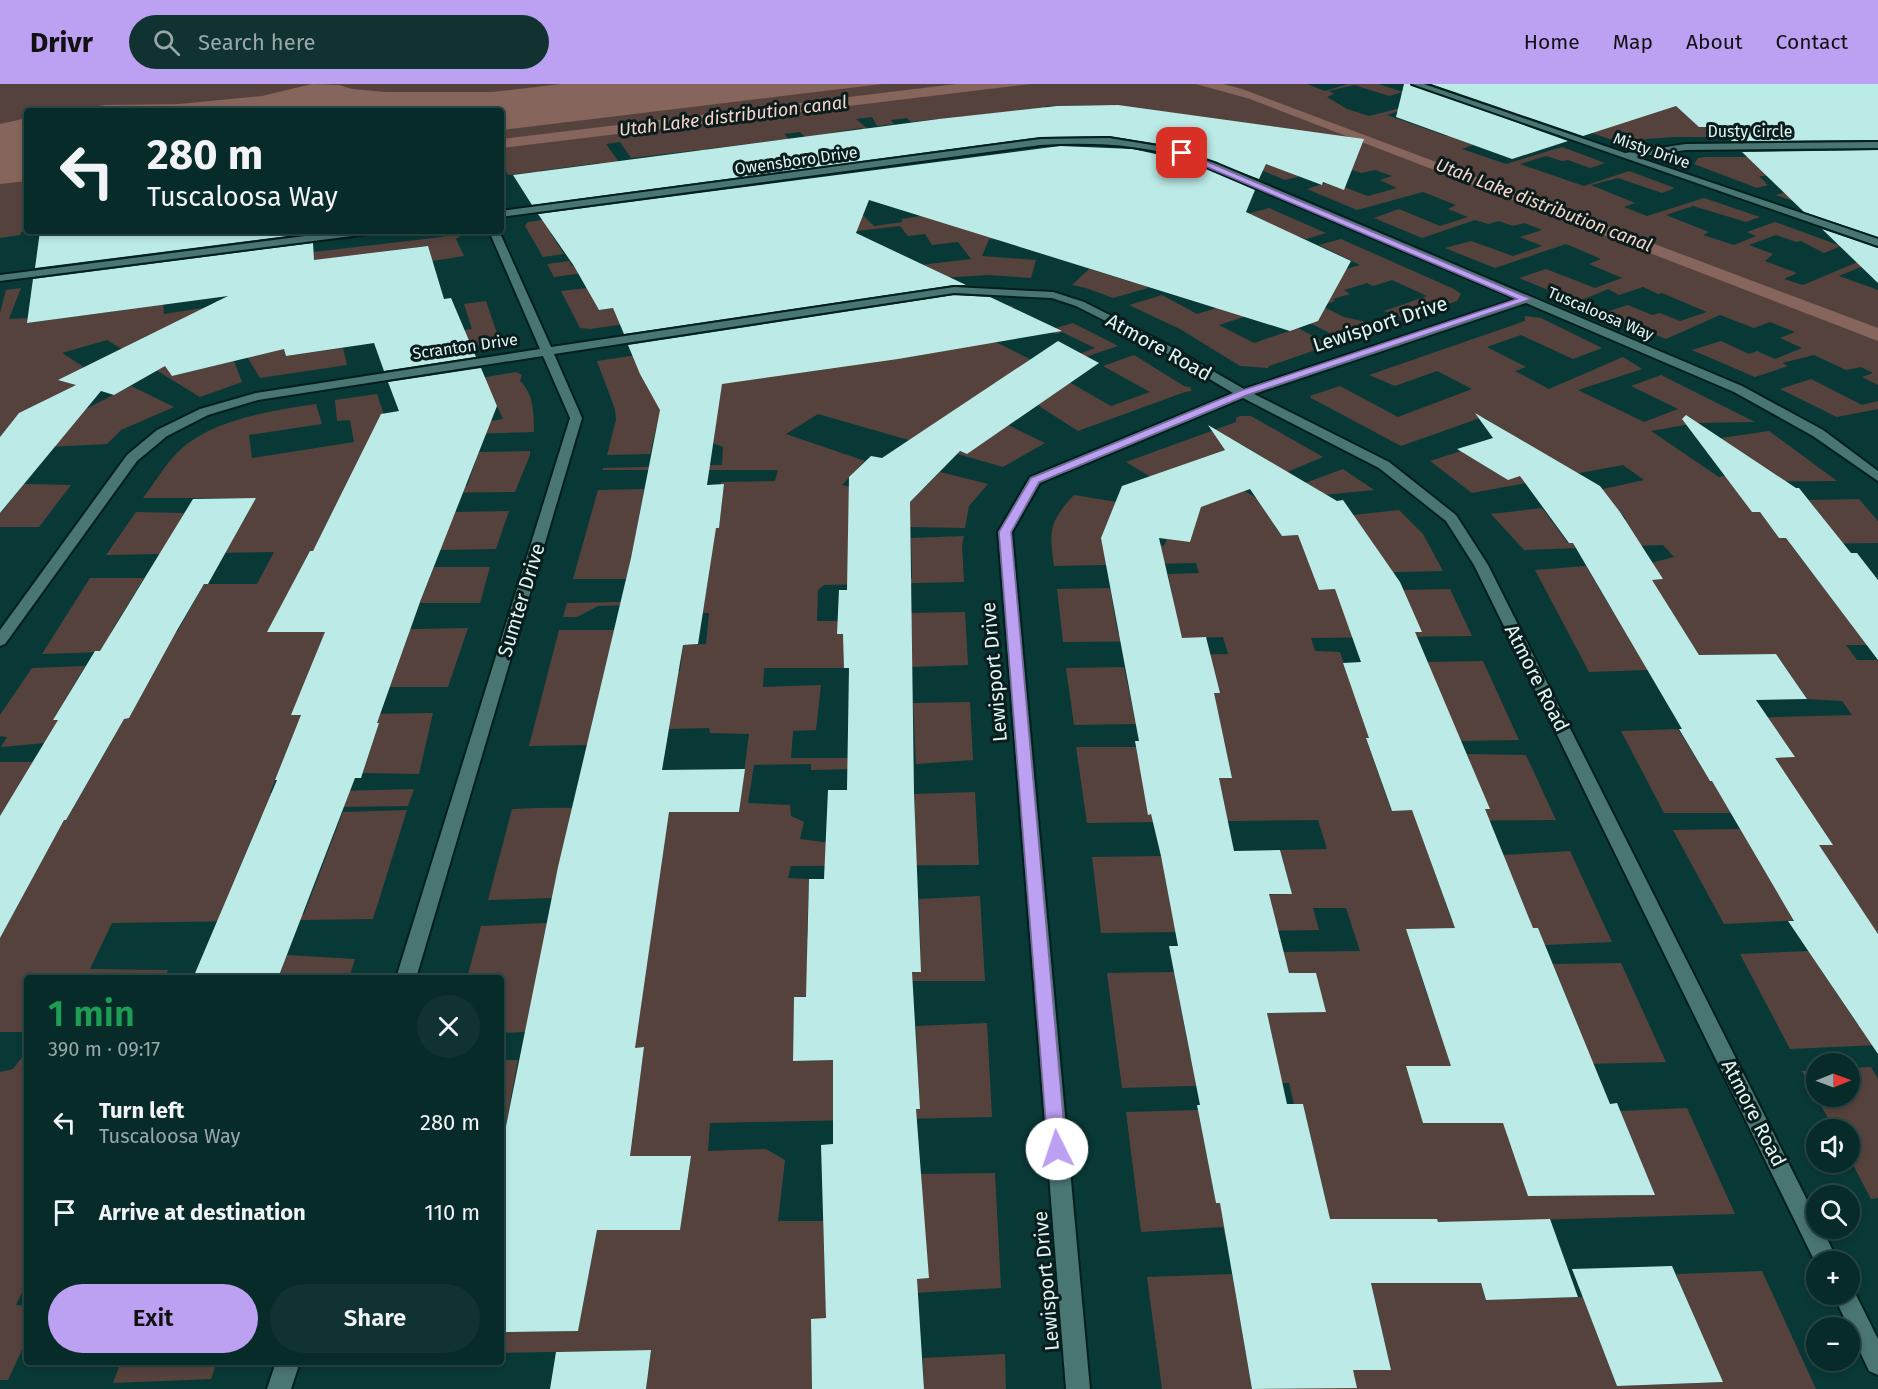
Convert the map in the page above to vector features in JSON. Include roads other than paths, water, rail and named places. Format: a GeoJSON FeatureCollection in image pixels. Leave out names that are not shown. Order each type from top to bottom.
{"type":"FeatureCollection","features":[{"type":"Feature","properties":{"kind":"street","name":"Misty Drive"},"geometry":{"type":"LineString","coordinates":[[1416,84],[1878,243]]}},
{"type":"Feature","properties":{"kind":"street","name":"Owensboro Drive"},"geometry":{"type":"LineString","coordinates":[[504,214],[1041,142],[1094,140]]}},
{"type":"Feature","properties":{"kind":"street","name":"Tuscaloosa Way"},"geometry":{"type":"LineString","coordinates":[[1094,140],[1154,145],[1194,158],[1738,389],[1818,433],[1878,477]]}},
{"type":"Feature","properties":{"kind":"street","name":"Dusty Circle"},"geometry":{"type":"LineString","coordinates":[[1623,155],[1686,147],[1878,145]]}},
{"type":"Feature","properties":{"kind":"street"},"geometry":{"type":"LineString","coordinates":[[0,278],[345,234]]}},
{"type":"Feature","properties":{"kind":"street","name":"Sumter Drive"},"geometry":{"type":"LineString","coordinates":[[407,975],[576,418],[496,234]]}},
{"type":"Feature","properties":{"kind":"street","name":"Scranton Drive"},"geometry":{"type":"LineString","coordinates":[[0,641],[132,458],[162,433],[204,412],[256,397],[943,292],[1042,294]]}},
{"type":"Feature","properties":{"kind":"street","name":"Atmore Road"},"geometry":{"type":"LineString","coordinates":[[1042,294],[1093,310],[1155,342],[1244,393],[1384,465],[1451,518],[1481,565],[1822,1251]]}},
{"type":"Feature","properties":{"kind":"street","name":"Lewisport Drive"},"geometry":{"type":"LineString","coordinates":[[1078,1389],[1005,532],[1035,480],[1244,393],[1526,299]]}},
{"type":"Feature","properties":{"kind":"street"},"geometry":{"type":"LineString","coordinates":[[1849,1305],[1878,1364]]}},
{"type":"Feature","properties":{"kind":"street"},"geometry":{"type":"LineString","coordinates":[[279,1389],[287,1365]]}},
{"type":"Feature","properties":{"kind":"water"},"geometry":{"type":"Polygon","coordinates":[[[312,84],[339,85],[352,89],[385,92],[492,92],[561,84],[882,84],[504,130],[504,108],[84,108],[105,105],[179,104],[262,96],[312,84]]]}},
{"type":"Feature","properties":{"kind":"water","name":"Utah Lake distribution canal"},"geometry":{"type":"Polygon","coordinates":[[[956,84],[1030,84],[504,148],[504,139],[956,84]]]}},
{"type":"Feature","properties":{"kind":"water","name":"Utah Lake distribution canal"},"geometry":{"type":"Polygon","coordinates":[[[1196,84],[1223,84],[1242,89],[1878,328],[1878,341],[1250,99],[1196,84]]]}},
{"type":"Feature","properties":{"kind":"water"},"geometry":{"type":"Polygon","coordinates":[[[24,119],[24,181],[0,184],[0,124],[24,119]]]}}]}
